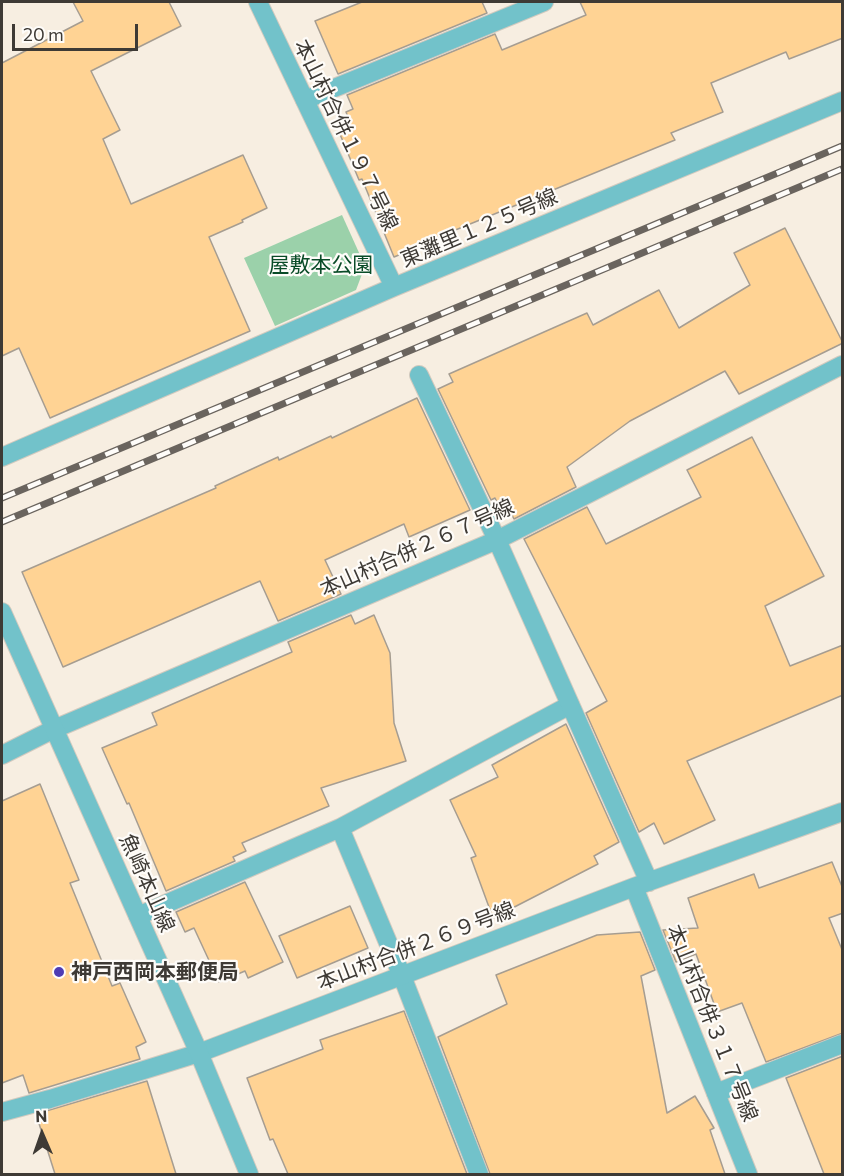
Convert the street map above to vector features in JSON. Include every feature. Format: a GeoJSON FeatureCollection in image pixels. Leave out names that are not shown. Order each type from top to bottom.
{"type":"FeatureCollection","features":[{"type":"Feature","properties":{"kind":"street","name":"本山村合併１９７号線"},"geometry":{"type":"LineString","coordinates":[[258,2],[394,287]]}},
{"type":"Feature","properties":{"kind":"street"},"geometry":{"type":"LineString","coordinates":[[305,100],[544,2]]}},
{"type":"Feature","properties":{"kind":"street","name":"東灘里１２５号線"},"geometry":{"type":"LineString","coordinates":[[2,457],[394,287],[843,100]]}},
{"type":"Feature","properties":{"kind":"street","name":"本山村合併２６７号線"},"geometry":{"type":"LineString","coordinates":[[2,754],[52,730],[497,540],[843,365]]}},
{"type":"Feature","properties":{"kind":"street","name":"本山村合併３１７号線"},"geometry":{"type":"LineString","coordinates":[[419,375],[497,540],[570,705],[642,885],[716,1093],[748,1174]]}},
{"type":"Feature","properties":{"kind":"street","name":"魚崎本山線"},"geometry":{"type":"LineString","coordinates":[[2,612],[52,730],[199,1053],[249,1174]]}},
{"type":"Feature","properties":{"kind":"street"},"geometry":{"type":"LineString","coordinates":[[138,916],[340,828],[570,705]]}},
{"type":"Feature","properties":{"kind":"street","name":"本山村合併２６９号線"},"geometry":{"type":"LineString","coordinates":[[2,1112],[199,1053],[642,885],[843,812]]}},
{"type":"Feature","properties":{"kind":"street"},"geometry":{"type":"LineString","coordinates":[[340,828],[402,976],[479,1174]]}},
{"type":"Feature","properties":{"kind":"street"},"geometry":{"type":"LineString","coordinates":[[716,1093],[843,1044]]}},
{"type":"Feature","properties":{"kind":"green space","name":"屋敷本公園"},"geometry":{"type":"Polygon","coordinates":[[[342,215],[365,266],[356,290],[275,326],[244,258],[342,215]]]}},
{"type":"Feature","properties":{"kind":"building"},"geometry":{"type":"Polygon","coordinates":[[[73,2],[169,2],[181,26],[91,71],[120,130],[103,139],[131,204],[243,155],[267,208],[209,237],[250,331],[50,418],[19,348],[2,356],[2,63],[83,21],[73,2]]]}},
{"type":"Feature","properties":{"kind":"building"},"geometry":{"type":"Polygon","coordinates":[[[362,2],[482,2],[487,13],[338,74],[315,21],[362,2]]]}},
{"type":"Feature","properties":{"kind":"building"},"geometry":{"type":"Polygon","coordinates":[[[580,2],[843,2],[843,38],[789,59],[786,52],[711,83],[723,112],[671,133],[675,140],[394,257],[362,179],[359,180],[337,127],[350,122],[346,112],[353,109],[347,95],[495,34],[502,50],[586,15],[580,2]]]}},
{"type":"Feature","properties":{"kind":"building"},"geometry":{"type":"Polygon","coordinates":[[[785,228],[843,343],[739,394],[725,371],[630,421],[567,467],[576,487],[514,519],[509,509],[502,512],[495,498],[491,500],[438,389],[453,382],[449,374],[587,313],[593,325],[659,290],[679,328],[750,285],[734,253],[785,228]]]}},
{"type":"Feature","properties":{"kind":"building"},"geometry":{"type":"Polygon","coordinates":[[[417,398],[470,510],[409,537],[404,524],[325,560],[341,594],[278,621],[260,581],[63,667],[22,572],[216,488],[215,486],[278,457],[279,460],[331,436],[332,438],[417,398]]]}},
{"type":"Feature","properties":{"kind":"building"},"geometry":{"type":"Polygon","coordinates":[[[752,437],[824,576],[765,606],[790,666],[843,645],[843,695],[687,761],[715,820],[664,844],[654,823],[639,832],[586,713],[607,701],[524,539],[587,507],[606,544],[701,497],[687,470],[752,437]]]}},
{"type":"Feature","properties":{"kind":"building"},"geometry":{"type":"Polygon","coordinates":[[[351,615],[355,624],[374,615],[390,653],[394,723],[406,761],[321,788],[329,806],[242,843],[246,851],[233,857],[235,861],[166,891],[129,803],[127,804],[102,748],[157,725],[152,713],[292,652],[288,642],[351,615]]]}},
{"type":"Feature","properties":{"kind":"building"},"geometry":{"type":"Polygon","coordinates":[[[566,724],[619,842],[594,856],[598,864],[493,918],[471,858],[476,856],[450,800],[498,777],[492,765],[566,724]]]}},
{"type":"Feature","properties":{"kind":"building"},"geometry":{"type":"Polygon","coordinates":[[[40,784],[79,880],[70,883],[112,986],[120,983],[146,1042],[136,1047],[140,1059],[29,1093],[23,1075],[2,1083],[2,801],[40,784]]]}},
{"type":"Feature","properties":{"kind":"building"},"geometry":{"type":"Polygon","coordinates":[[[832,862],[843,889],[843,913],[829,918],[843,952],[843,1033],[766,1062],[742,1003],[717,1012],[696,954],[676,962],[663,930],[698,928],[688,898],[754,874],[759,888],[832,862]]]}},
{"type":"Feature","properties":{"kind":"building"},"geometry":{"type":"Polygon","coordinates":[[[245,882],[283,962],[248,978],[245,971],[219,982],[194,928],[185,932],[176,912],[245,882]]]}},
{"type":"Feature","properties":{"kind":"building"},"geometry":{"type":"Polygon","coordinates":[[[350,906],[368,948],[297,978],[279,936],[350,906]]]}},
{"type":"Feature","properties":{"kind":"building"},"geometry":{"type":"Polygon","coordinates":[[[640,932],[655,970],[641,976],[667,1113],[695,1096],[714,1128],[710,1130],[725,1174],[490,1174],[438,1037],[507,1004],[496,975],[597,935],[640,932]]]}},
{"type":"Feature","properties":{"kind":"building"},"geometry":{"type":"Polygon","coordinates":[[[404,1011],[467,1174],[288,1174],[273,1139],[270,1140],[247,1078],[323,1049],[320,1040],[404,1011]]]}},
{"type":"Feature","properties":{"kind":"building"},"geometry":{"type":"Polygon","coordinates":[[[843,1056],[843,1174],[824,1174],[786,1078],[843,1056]]]}},
{"type":"Feature","properties":{"kind":"building"},"geometry":{"type":"Polygon","coordinates":[[[147,1081],[176,1174],[55,1174],[36,1114],[147,1081]]]}},
{"type":"Feature","properties":{"kind":"railway"},"geometry":{"type":"LineString","coordinates":[[2,498],[842,146]]}},
{"type":"Feature","properties":{"kind":"railway"},"geometry":{"type":"LineString","coordinates":[[2,522],[842,169]]}},
{"type":"Feature","properties":{"kind":"place","name":"神戸西岡本郵便局"},"geometry":{"type":"Point","coordinates":[59,972]}}]}
